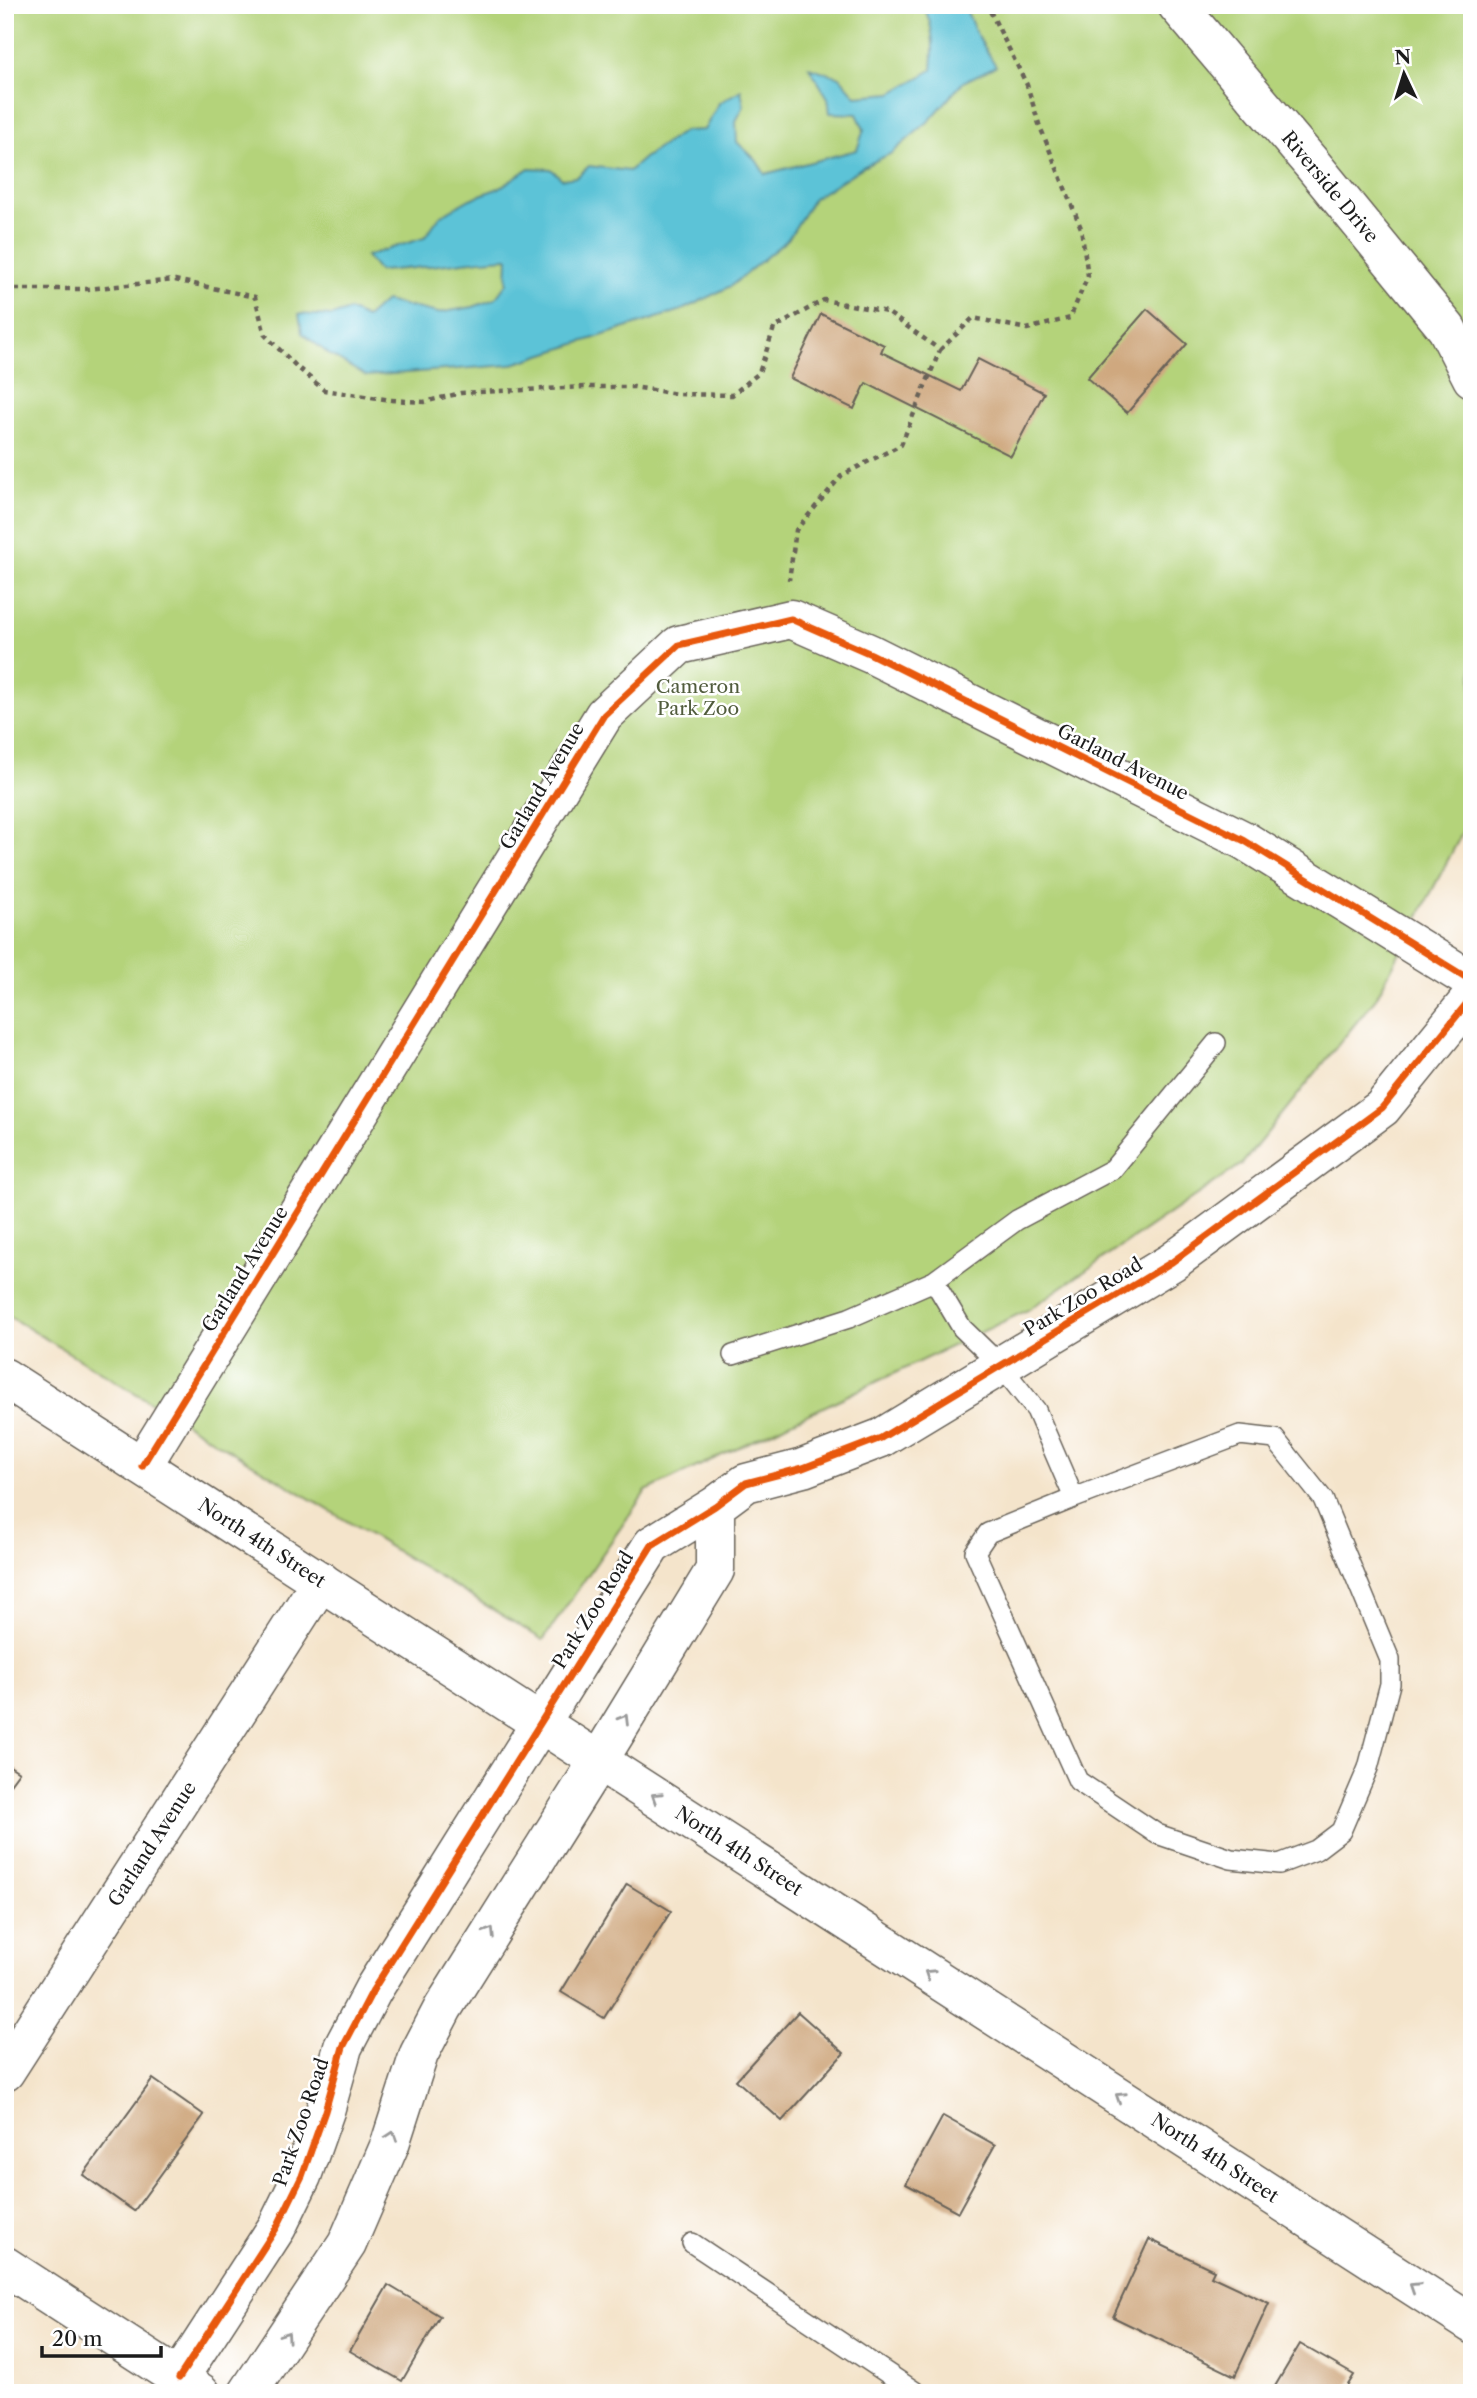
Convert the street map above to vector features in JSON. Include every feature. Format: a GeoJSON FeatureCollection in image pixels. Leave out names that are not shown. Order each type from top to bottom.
{"type":"FeatureCollection","features":[{"type":"Feature","properties":{"kind":"street","name":"Riverside Drive"},"geometry":{"type":"LineString","coordinates":[[1177,5],[1447,329],[1472,378]]}},
{"type":"Feature","properties":{"kind":"street","name":"Garland Avenue"},"geometry":{"type":"LineString","coordinates":[[142,1466],[604,715],[679,645],[791,619],[871,654],[1245,841],[1472,981]]}},
{"type":"Feature","properties":{"kind":"street","name":"Park Zoo Road"},"geometry":{"type":"LineString","coordinates":[[190,2386],[302,2176],[325,2111],[343,2047],[373,1990],[652,1545],[715,1506],[746,1483],[803,1468],[881,1438],[1172,1262],[1381,1108],[1472,997]]}},
{"type":"Feature","properties":{"kind":"street","name":"North 4th Street"},"geometry":{"type":"LineString","coordinates":[[5,1378],[1472,2324]]}},
{"type":"Feature","properties":{"kind":"street"},"geometry":{"type":"LineString","coordinates":[[248,2393],[348,2244],[390,2144],[419,2054],[443,2008],[715,1570],[715,1506]]}},
{"type":"Feature","properties":{"kind":"street","name":"Garland Avenue"},"geometry":{"type":"LineString","coordinates":[[5,2071],[321,1581]]}},
{"type":"Feature","properties":{"kind":"street"},"geometry":{"type":"LineString","coordinates":[[5,2266],[190,2386]]}},
{"type":"Feature","properties":{"kind":"lane"},"geometry":{"type":"LineString","coordinates":[[733,1356],[849,1318],[934,1281],[1017,1220],[1113,1168],[1216,1044]]}},
{"type":"Feature","properties":{"kind":"lane"},"geometry":{"type":"LineString","coordinates":[[934,1281],[962,1328],[1000,1365],[1036,1410],[1074,1498]]}},
{"type":"Feature","properties":{"kind":"lane"},"geometry":{"type":"LineString","coordinates":[[1240,1435],[1275,1439],[1323,1499],[1390,1660],[1390,1684],[1368,1768],[1341,1831],[1316,1850],[1279,1864],[1231,1859],[1157,1834],[1078,1781],[975,1552],[988,1533],[1074,1498],[1240,1435]]}},
{"type":"Feature","properties":{"kind":"lane"},"geometry":{"type":"LineString","coordinates":[[692,2244],[917,2393]]}},
{"type":"Feature","properties":{"kind":"path"},"geometry":{"type":"LineString","coordinates":[[789,580],[796,530],[842,475],[901,445],[940,350],[973,318],[1027,329],[1070,318],[1088,276],[1081,228],[1039,124],[1027,85],[987,5]]}},
{"type":"Feature","properties":{"kind":"path"},"geometry":{"type":"LineString","coordinates":[[5,289],[88,289],[175,280],[255,297],[265,335],[324,390],[391,400],[424,402],[461,393],[584,387],[634,387],[677,394],[732,395],[759,373],[774,328],[824,300],[887,312],[940,350]]}},
{"type":"Feature","properties":{"kind":"green space","name":"Cameron Park Zoo"},"geometry":{"type":"Polygon","coordinates":[[[5,5],[1472,5],[1472,814],[1376,998],[1242,1164],[1028,1310],[646,1491],[543,1640],[5,1314],[5,5]]]}},
{"type":"Feature","properties":{"kind":"water"},"geometry":{"type":"Polygon","coordinates":[[[923,5],[964,5],[976,33],[996,66],[963,82],[930,120],[892,153],[863,167],[814,198],[788,239],[731,286],[682,310],[510,365],[366,376],[330,355],[302,333],[299,314],[332,316],[349,310],[366,318],[385,301],[438,313],[473,307],[495,299],[507,283],[508,258],[378,271],[366,256],[424,238],[440,216],[470,199],[499,188],[529,168],[551,169],[562,179],[577,177],[589,166],[629,171],[684,131],[704,130],[719,103],[741,90],[744,106],[736,121],[737,142],[756,160],[765,174],[857,150],[864,129],[857,114],[830,113],[828,98],[809,67],[840,77],[856,96],[892,93],[932,70],[932,37],[923,5]]]}},
{"type":"Feature","properties":{"kind":"building"},"geometry":{"type":"Polygon","coordinates":[[[1147,309],[1187,344],[1127,413],[1087,378],[1147,309]]]}},
{"type":"Feature","properties":{"kind":"building"},"geometry":{"type":"Polygon","coordinates":[[[821,314],[884,345],[881,352],[961,391],[978,359],[1044,393],[1011,456],[866,383],[854,409],[790,378],[821,314]]]}},
{"type":"Feature","properties":{"kind":"building"},"geometry":{"type":"Polygon","coordinates":[[[5,1763],[19,1772],[5,1791],[5,1763]]]}},
{"type":"Feature","properties":{"kind":"building"},"geometry":{"type":"Polygon","coordinates":[[[627,1884],[671,1911],[604,2018],[561,1992],[627,1884]]]}},
{"type":"Feature","properties":{"kind":"building"},"geometry":{"type":"Polygon","coordinates":[[[798,2012],[844,2053],[782,2121],[736,2080],[798,2012]]]}},
{"type":"Feature","properties":{"kind":"building"},"geometry":{"type":"Polygon","coordinates":[[[153,2079],[204,2115],[134,2211],[83,2175],[153,2079]]]}},
{"type":"Feature","properties":{"kind":"building"},"geometry":{"type":"Polygon","coordinates":[[[943,2116],[995,2145],[958,2212],[906,2184],[943,2116]]]}},
{"type":"Feature","properties":{"kind":"building"},"geometry":{"type":"Polygon","coordinates":[[[1149,2239],[1214,2270],[1211,2276],[1269,2303],[1235,2376],[1113,2317],[1149,2239]]]}},
{"type":"Feature","properties":{"kind":"building"},"geometry":{"type":"Polygon","coordinates":[[[388,2285],[440,2316],[402,2381],[350,2351],[388,2285]]]}},
{"type":"Feature","properties":{"kind":"building"},"geometry":{"type":"Polygon","coordinates":[[[1300,2344],[1354,2375],[1343,2393],[1271,2393],[1300,2344]]]}},
{"type":"Feature","properties":{"kind":"cycle path"},"geometry":{"type":"LineString","coordinates":[[142,1466],[604,715],[679,645],[791,619],[871,654],[1245,841],[1472,981]]}},
{"type":"Feature","properties":{"kind":"cycle path"},"geometry":{"type":"LineString","coordinates":[[179,2378],[277,2227],[302,2176],[325,2111],[343,2047],[373,1990],[652,1545],[715,1506],[746,1483],[803,1468],[881,1438],[1172,1262],[1382,1108],[1472,997]]}}]}
